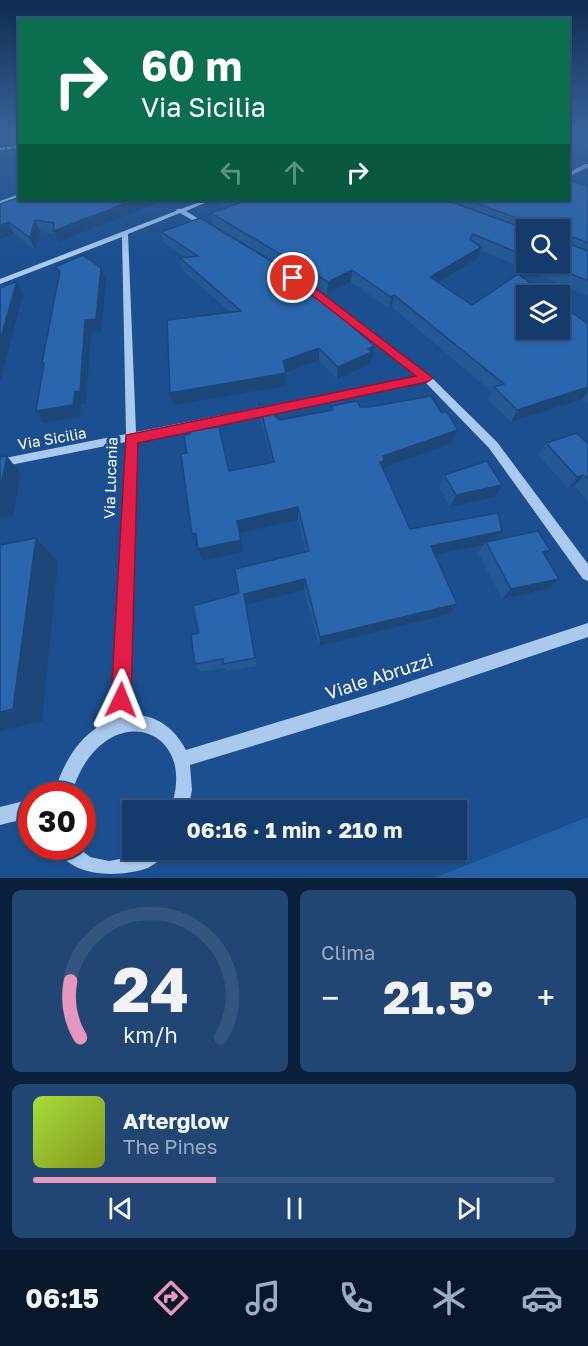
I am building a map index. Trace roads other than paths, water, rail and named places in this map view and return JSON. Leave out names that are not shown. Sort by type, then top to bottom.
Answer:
[{"type":"street","points":[[0,203],[18,197]]},
{"type":"street","points":[[0,282],[180,210],[196,201]]},
{"type":"street","points":[[180,210],[217,232]]},
{"type":"street","name":"Via Lucania","points":[[120,724],[131,439],[125,232]]},
{"type":"street","points":[[293,278],[427,378],[493,445],[588,575]]},
{"type":"street","name":"Via Sicilia","points":[[0,463],[131,439],[427,378]]},
{"type":"street","name":"Viale Abruzzi","points":[[182,759],[387,697],[588,630]]},
{"type":"street","points":[[67,782],[76,760],[104,731],[120,724],[140,721],[158,727],[172,740],[182,759],[184,780],[181,800]]},
{"type":"street","points":[[0,816],[18,812]]},
{"type":"street","points":[[74,860],[77,865],[96,874],[116,876],[144,860]]}]
